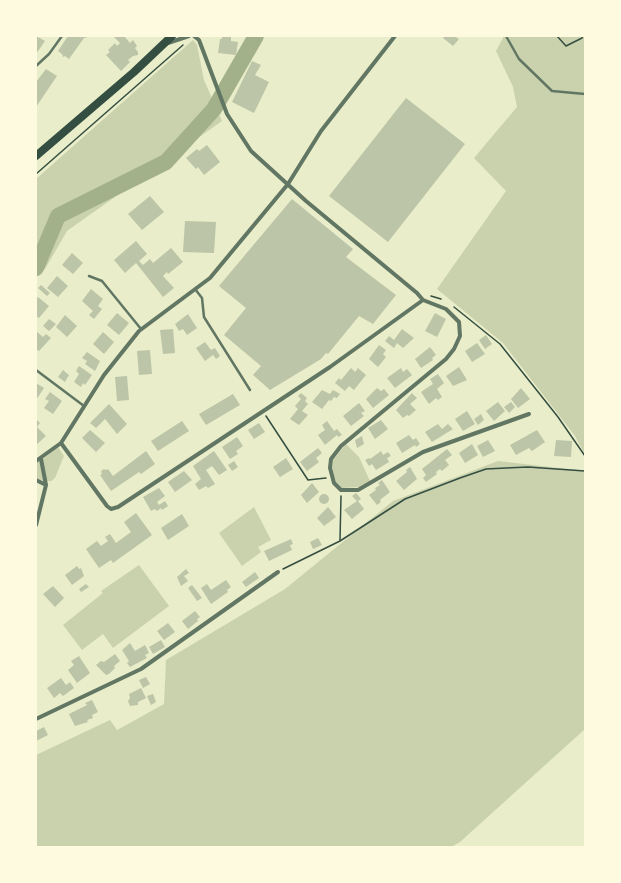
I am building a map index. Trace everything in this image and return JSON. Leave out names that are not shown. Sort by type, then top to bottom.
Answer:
[{"type":"main road","points":[[36,156],[172,36]]},
{"type":"street","points":[[164,44],[189,36]]},
{"type":"street","points":[[194,36],[199,40],[212,78],[227,114],[252,151],[306,201],[417,293],[423,300],[446,309],[459,322],[460,336],[454,349],[446,359],[341,446],[331,459],[331,477],[334,484],[341,490],[358,490],[422,452],[530,414]]},
{"type":"street","points":[[36,525],[46,485],[38,460],[61,443],[104,375],[142,329],[210,278],[288,184],[321,131],[394,36]]},
{"type":"street","points":[[61,443],[107,506],[111,509],[118,508],[263,410],[330,367],[423,300]]},
{"type":"street","points":[[36,480],[46,485]]},
{"type":"street","points":[[36,719],[141,669],[278,572]]},
{"type":"lane","points":[[36,66],[49,54],[62,36]]},
{"type":"lane","points":[[506,36],[519,59],[552,91],[585,94]]},
{"type":"lane","points":[[89,276],[102,281],[142,329]]},
{"type":"lane","points":[[195,289],[202,298],[204,317],[250,390]]},
{"type":"lane","points":[[36,370],[84,406]]},
{"type":"path","points":[[556,36],[566,46],[582,38],[583,36]]},
{"type":"path","points":[[36,174],[187,41]]},
{"type":"path","points":[[417,293],[436,296],[442,300]]},
{"type":"path","points":[[453,306],[500,344],[558,418],[585,456]]},
{"type":"path","points":[[263,410],[308,480],[331,477]]},
{"type":"path","points":[[278,572],[340,541],[405,499],[486,469],[528,467],[585,471]]},
{"type":"path","points":[[340,541],[341,490]]},
{"type":"green space","points":[[504,36],[585,36],[585,455],[575,436],[503,343],[437,289],[506,191],[474,158],[517,107],[513,87],[496,51]]},
{"type":"green space","points":[[193,40],[197,45],[204,80],[222,121],[67,231],[45,269],[36,274],[36,179]]},
{"type":"green space","points":[[346,444],[359,457],[370,481],[359,487],[342,488],[336,482],[332,471],[333,460]]},
{"type":"green space","points":[[58,447],[64,456],[55,478],[51,481],[44,481],[36,478],[36,463]]},
{"type":"green space","points":[[498,461],[585,471],[585,729],[460,842],[451,847],[36,847],[36,755],[110,720],[117,730],[164,704],[166,660],[285,589],[393,501]]},
{"type":"green space","points":[[254,507],[271,540],[258,547],[261,552],[242,566],[219,533]]},
{"type":"green space","points":[[139,565],[169,606],[113,648],[103,634],[82,650],[63,625],[103,593],[101,591]]},
{"type":"building","points":[[36,36],[45,41],[36,54]]},
{"type":"building","points":[[68,36],[88,37],[84,38],[69,59],[65,56],[63,57],[58,51]]},
{"type":"building","points":[[113,36],[124,36],[130,43],[133,40],[137,46],[135,48],[138,55],[133,56],[128,60],[130,62],[121,71],[106,55],[110,52],[108,50],[115,43],[117,46],[120,43]]},
{"type":"building","points":[[222,36],[231,36],[231,41],[238,42],[236,55],[218,53],[220,39],[222,39]]},
{"type":"building","points":[[445,36],[454,36],[459,39],[453,46],[443,38]]},
{"type":"building","points":[[252,61],[261,65],[255,75],[269,82],[254,113],[232,102]]},
{"type":"building","points":[[46,69],[57,76],[36,107],[36,82]]},
{"type":"building","points":[[406,98],[465,144],[388,242],[329,196]]},
{"type":"building","points":[[207,145],[220,162],[204,175],[198,167],[196,169],[186,158],[197,149],[199,151]]},
{"type":"building","points":[[150,196],[164,212],[142,230],[128,214]]},
{"type":"building","points":[[292,199],[353,249],[346,257],[396,295],[373,324],[359,316],[328,354],[326,353],[321,359],[270,390],[253,375],[261,366],[224,335],[246,308],[219,286]]},
{"type":"building","points":[[185,221],[216,222],[214,253],[183,252]]},
{"type":"building","points":[[136,241],[147,254],[139,261],[143,265],[150,259],[153,263],[171,248],[183,262],[168,274],[167,272],[163,276],[174,288],[163,297],[136,263],[125,273],[114,260]]},
{"type":"building","points":[[72,253],[83,263],[73,274],[62,265]]},
{"type":"building","points":[[57,276],[68,286],[58,297],[47,288]]},
{"type":"building","points":[[41,285],[50,293],[47,296],[38,288]]},
{"type":"building","points":[[91,289],[103,299],[98,306],[102,309],[94,319],[89,315],[93,311],[82,301]]},
{"type":"building","points":[[38,297],[49,306],[39,318],[36,316],[36,299]]},
{"type":"building","points":[[117,313],[129,323],[119,335],[107,325]]},
{"type":"building","points":[[435,313],[446,319],[437,337],[425,331]]},
{"type":"building","points":[[188,314],[197,328],[187,335],[183,329],[179,331],[175,324]]},
{"type":"building","points":[[65,315],[77,326],[67,337],[56,327]]},
{"type":"building","points":[[49,319],[56,324],[49,331],[43,326]]},
{"type":"building","points":[[173,329],[175,353],[163,354],[160,330]]},
{"type":"building","points":[[402,329],[414,338],[403,348],[397,343],[394,348],[385,341],[389,336],[394,340]]},
{"type":"building","points":[[36,331],[43,337],[46,334],[51,338],[39,351],[36,349]]},
{"type":"building","points":[[103,332],[114,342],[104,354],[93,344]]},
{"type":"building","points":[[486,335],[492,344],[485,349],[479,340]]},
{"type":"building","points":[[205,342],[211,350],[215,348],[220,356],[216,359],[213,355],[205,361],[196,348]]},
{"type":"building","points":[[477,343],[485,354],[472,362],[465,351]]},
{"type":"building","points":[[379,345],[386,350],[383,354],[386,357],[378,367],[369,359]]},
{"type":"building","points":[[430,347],[436,355],[432,358],[433,360],[421,368],[415,359]]},
{"type":"building","points":[[150,350],[152,374],[139,375],[137,351]]},
{"type":"building","points":[[87,352],[100,361],[95,371],[85,364],[87,361],[82,358]]},
{"type":"building","points":[[79,366],[92,375],[85,385],[83,383],[81,387],[74,382],[79,374],[76,371]]},
{"type":"building","points":[[459,367],[467,380],[453,386],[446,376]]},
{"type":"building","points":[[351,368],[355,372],[358,368],[366,375],[354,390],[349,386],[345,391],[335,383],[339,378],[341,380]]},
{"type":"building","points":[[401,368],[403,372],[407,369],[412,375],[395,388],[387,378]]},
{"type":"building","points":[[63,370],[69,375],[65,382],[58,377]]},
{"type":"building","points":[[438,374],[444,383],[437,389],[442,397],[438,400],[436,398],[429,404],[421,392],[433,384],[430,379]]},
{"type":"building","points":[[127,376],[129,400],[117,401],[115,377]]},
{"type":"building","points":[[36,383],[44,388],[36,400]]},
{"type":"building","points":[[377,388],[381,391],[384,389],[389,395],[373,408],[366,399]]},
{"type":"building","points":[[521,388],[530,399],[518,408],[511,399]]},
{"type":"building","points":[[322,390],[330,394],[333,390],[340,394],[337,398],[334,397],[331,401],[329,400],[322,409],[312,402]]},
{"type":"building","points":[[50,392],[62,401],[53,414],[44,408],[49,401],[45,399]]},
{"type":"building","points":[[301,393],[307,398],[305,401],[308,404],[302,411],[308,415],[299,425],[290,419],[298,409],[295,406],[301,399],[298,396]]},
{"type":"building","points":[[412,393],[417,398],[410,404],[416,410],[409,416],[407,415],[403,418],[396,410]]},
{"type":"building","points":[[233,394],[240,405],[206,425],[199,414]]},
{"type":"building","points":[[498,402],[505,411],[494,421],[486,411]]},
{"type":"building","points":[[511,402],[515,407],[509,413],[504,407]]},
{"type":"building","points":[[359,403],[365,411],[361,413],[364,416],[351,426],[343,416]]},
{"type":"building","points":[[109,404],[127,424],[117,434],[105,419],[96,428],[90,423]]},
{"type":"building","points":[[467,411],[475,424],[463,431],[455,419]]},
{"type":"building","points":[[481,414],[484,420],[478,425],[474,419]]},
{"type":"building","points":[[36,419],[40,423],[37,427],[46,436],[36,445]]},
{"type":"building","points":[[381,420],[388,429],[375,439],[368,428]]},
{"type":"building","points":[[182,421],[189,431],[158,451],[151,441]]},
{"type":"building","points":[[327,421],[334,431],[337,429],[342,435],[338,437],[337,435],[325,445],[318,435],[325,430],[322,425]]},
{"type":"building","points":[[259,423],[265,432],[254,439],[248,430]]},
{"type":"building","points":[[438,424],[442,429],[448,424],[453,429],[432,442],[425,432]]},
{"type":"building","points":[[90,430],[105,443],[96,452],[82,438]]},
{"type":"building","points":[[537,430],[545,442],[532,451],[529,448],[516,455],[510,445]]},
{"type":"building","points":[[409,435],[413,440],[416,438],[420,444],[416,447],[415,445],[402,453],[396,443]]},
{"type":"building","points":[[362,436],[364,444],[357,448],[355,440]]},
{"type":"building","points":[[237,437],[243,446],[236,451],[238,454],[230,459],[222,447]]},
{"type":"building","points":[[488,440],[495,451],[483,457],[477,446]]},
{"type":"building","points":[[556,440],[572,441],[571,457],[554,456]]},
{"type":"building","points":[[472,444],[478,455],[465,463],[459,453]]},
{"type":"building","points":[[318,448],[322,453],[316,458],[319,462],[307,471],[300,462]]},
{"type":"building","points":[[447,449],[452,455],[445,460],[449,465],[442,471],[440,469],[436,472],[437,474],[426,482],[423,478],[426,475],[422,469]]},
{"type":"building","points":[[146,451],[155,464],[141,474],[139,472],[111,491],[100,475],[102,474],[101,471],[108,469],[113,476]]},
{"type":"building","points":[[214,451],[227,470],[219,475],[212,466],[206,470],[215,484],[208,488],[206,486],[199,490],[195,484],[201,479],[193,466]]},
{"type":"building","points":[[381,451],[383,455],[388,452],[391,456],[387,458],[389,462],[376,470],[372,464],[369,466],[365,460],[370,459]]},
{"type":"building","points":[[286,458],[293,469],[280,477],[273,467]]},
{"type":"building","points":[[234,461],[238,467],[232,471],[228,465]]},
{"type":"building","points":[[410,467],[417,479],[404,490],[396,481],[407,472],[406,470]]},
{"type":"building","points":[[184,471],[192,480],[175,492],[168,482]]},
{"type":"building","points":[[382,480],[390,492],[380,500],[381,502],[377,505],[369,495],[376,490],[375,488],[380,485],[378,483]]},
{"type":"building","points":[[312,483],[319,492],[307,503],[301,495]]},
{"type":"building","points":[[159,488],[165,496],[157,502],[159,505],[165,501],[168,506],[162,510],[161,508],[157,511],[155,509],[151,511],[143,497]]},
{"type":"building","points":[[356,493],[361,499],[358,501],[364,509],[352,519],[344,510],[357,501],[352,496]]},
{"type":"building","points":[[322,494],[326,494],[328,495],[328,503],[322,504],[319,501],[319,497]]},
{"type":"building","points":[[328,507],[336,517],[324,526],[317,518]]},
{"type":"building","points":[[136,513],[152,535],[113,563],[111,560],[99,568],[86,549],[97,541],[101,546],[108,541],[105,537],[110,534],[116,543],[131,532],[124,522]]},
{"type":"building","points":[[182,514],[189,526],[168,540],[161,528]]},
{"type":"building","points":[[318,538],[322,545],[313,549],[310,542]]},
{"type":"building","points":[[291,539],[293,544],[290,545],[292,550],[269,561],[264,551]]},
{"type":"building","points":[[77,566],[79,569],[81,568],[84,576],[72,585],[65,575]]},
{"type":"building","points":[[186,569],[189,573],[184,576],[188,581],[181,586],[177,577]]},
{"type":"building","points":[[255,572],[259,578],[246,587],[242,582]]},
{"type":"building","points":[[226,580],[231,587],[227,590],[228,592],[211,604],[201,588],[207,584],[211,590]]},
{"type":"building","points":[[86,584],[89,587],[81,592],[79,589]]},
{"type":"building","points":[[192,585],[202,598],[197,601],[188,588]]},
{"type":"building","points":[[53,586],[64,598],[55,607],[43,594]]},
{"type":"building","points":[[195,611],[200,617],[197,619],[198,621],[188,629],[182,621]]},
{"type":"building","points":[[168,623],[175,632],[164,640],[157,631]]},
{"type":"building","points":[[161,640],[165,647],[153,654],[149,647]]},
{"type":"building","points":[[130,643],[135,651],[145,645],[149,653],[145,655],[147,658],[130,667],[127,663],[129,661],[122,650]]},
{"type":"building","points":[[115,654],[120,661],[114,666],[115,668],[109,674],[106,675],[96,665],[101,661],[104,662]]},
{"type":"building","points":[[79,656],[90,673],[77,683],[68,670],[74,665],[71,661]]},
{"type":"building","points":[[146,677],[150,684],[143,688],[139,680]]},
{"type":"building","points":[[61,678],[66,685],[70,682],[74,688],[63,696],[60,693],[54,698],[47,688]]},
{"type":"building","points":[[141,688],[146,698],[138,702],[138,705],[130,706],[128,701],[130,698],[129,694]]},
{"type":"building","points":[[153,694],[156,702],[151,705],[147,696]]},
{"type":"building","points":[[92,700],[98,712],[92,715],[93,718],[87,720],[88,722],[75,726],[69,714],[87,705],[85,703]]},
{"type":"building","points":[[44,727],[48,735],[36,741],[36,731]]},
{"type":"waterway","points":[[36,268],[58,216],[166,162],[214,109],[256,36]]}]
